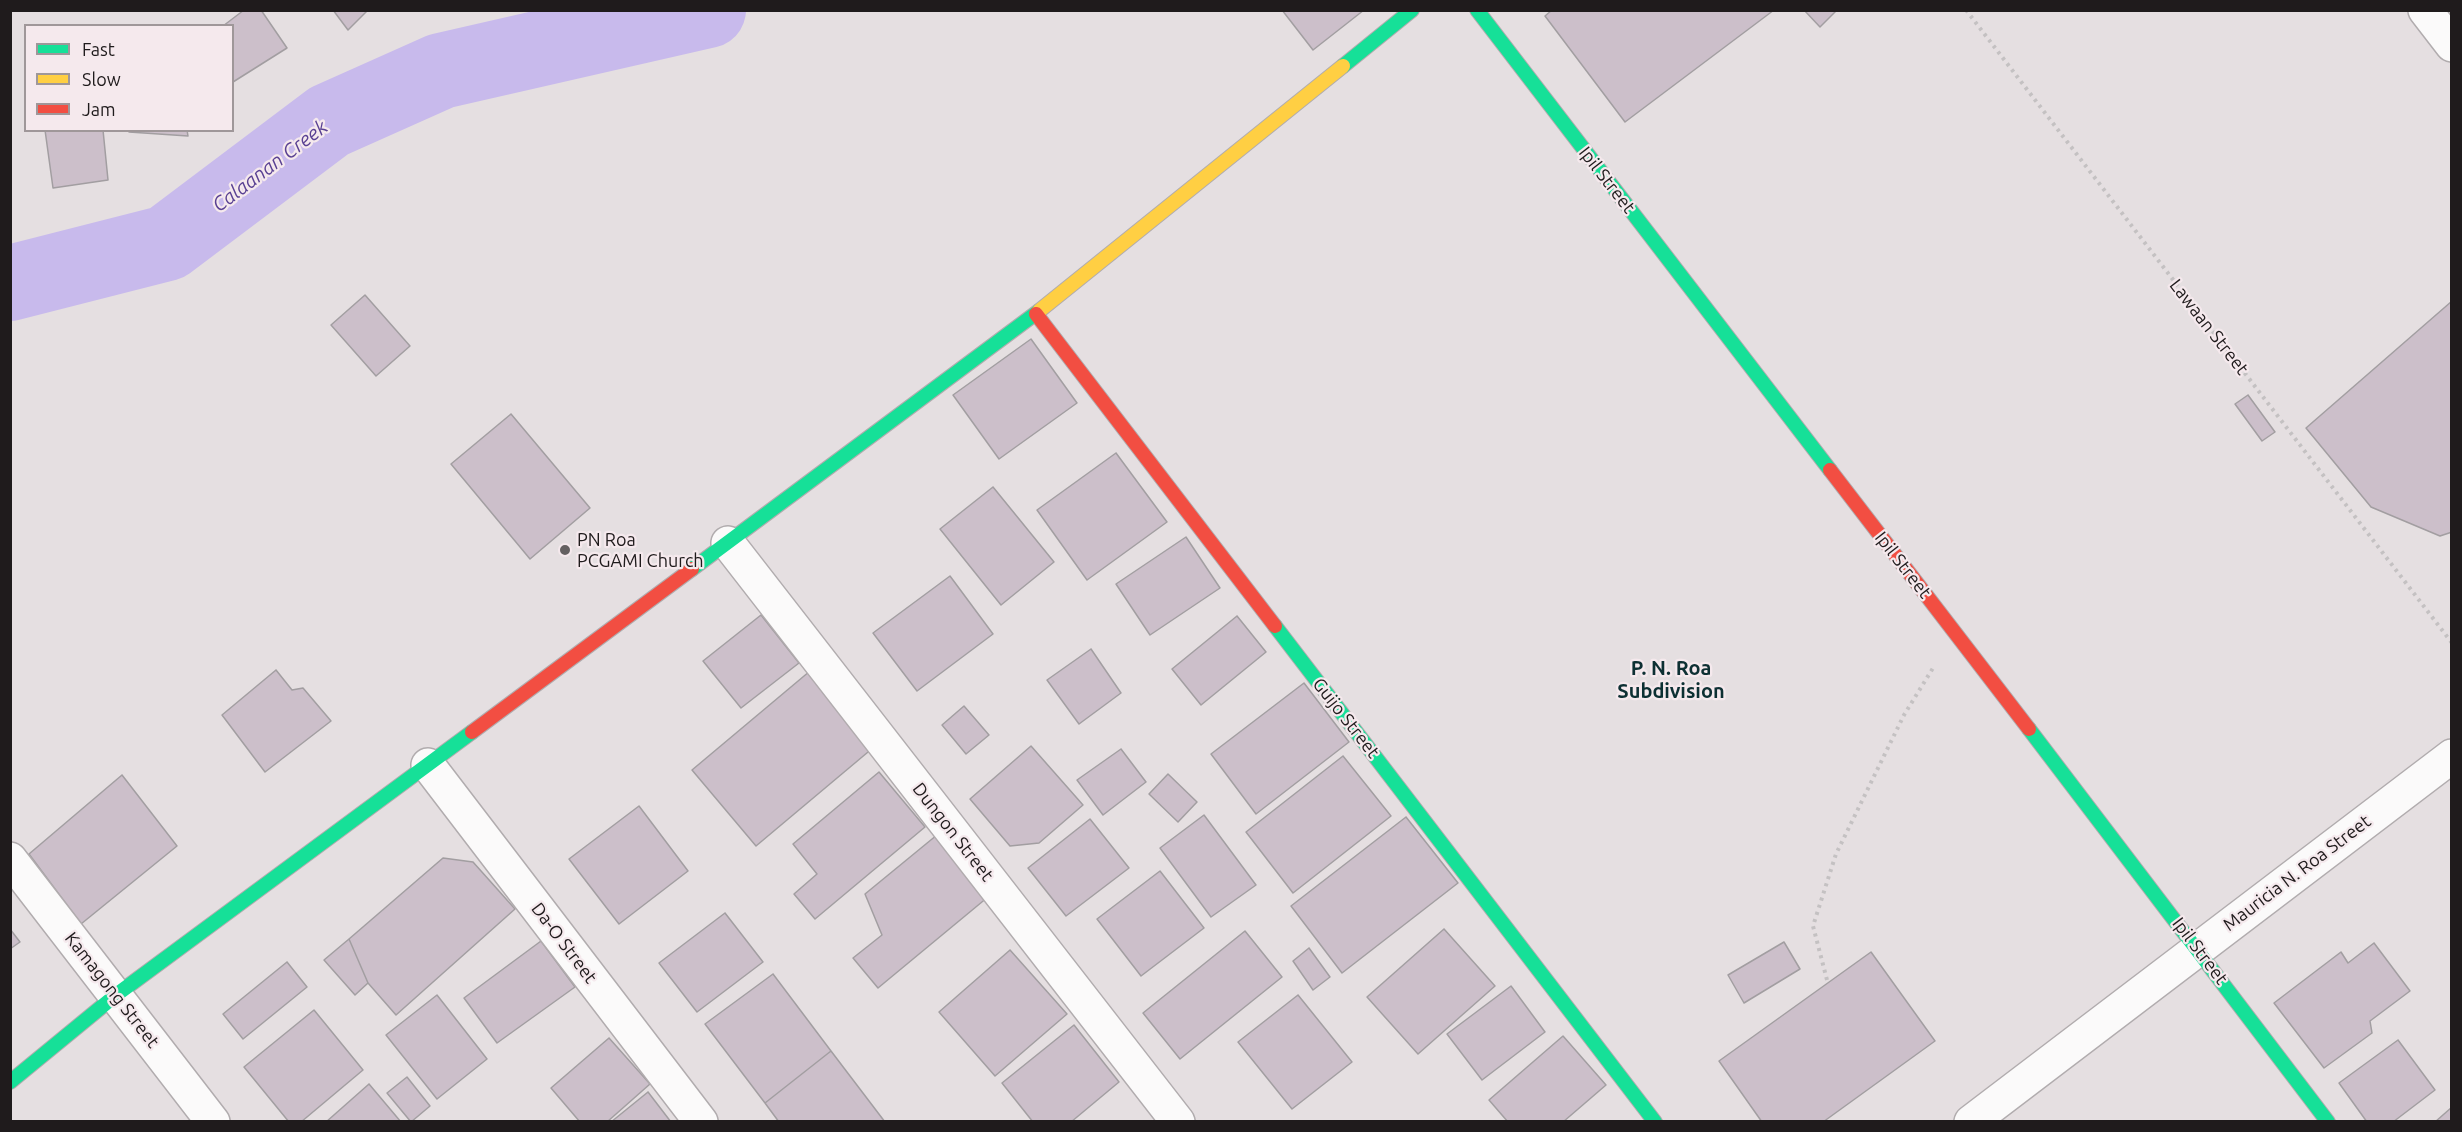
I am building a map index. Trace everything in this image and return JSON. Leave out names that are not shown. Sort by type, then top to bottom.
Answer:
[{"type":"street","points":[[10,1083],[116,995],[1036,314],[1412,10]]},
{"type":"street","name":"Ipil Street","points":[[1477,10],[2198,949],[2328,1122]]},
{"type":"street","points":[[2425,10],[2451,45]]},
{"type":"street","name":"Guijo Street","points":[[1036,314],[1656,1122]]},
{"type":"street","name":"Dungon Street","points":[[728,543],[1178,1122]]},
{"type":"street","name":"Mauricia N. Roa Street","points":[[1971,1122],[2451,756]]},
{"type":"street","name":"Da-O Street","points":[[428,765],[701,1122]]},
{"type":"street","name":"Kamagong Street","points":[[10,860],[213,1122]]},
{"type":"path","name":"Lawaan Street","points":[[1966,10],[2451,643]]},
{"type":"path","points":[[1827,980],[1813,926],[1836,854],[1904,715],[1953,630]]},
{"type":"building","points":[[244,10],[261,10],[287,48],[234,81],[234,24],[226,24]]},
{"type":"building","points":[[333,10],[368,10],[348,30]]},
{"type":"building","points":[[1282,10],[1364,10],[1313,50]]},
{"type":"building","points":[[1552,10],[1774,10],[1625,122],[1545,16]]},
{"type":"building","points":[[1804,10],[1837,10],[1820,27]]},
{"type":"building","points":[[45,132],[103,132],[108,180],[53,188]]},
{"type":"building","points":[[129,132],[187,132],[188,136]]},
{"type":"building","points":[[365,295],[410,346],[376,376],[331,325]]},
{"type":"building","points":[[2452,301],[2452,532],[2440,536],[2371,507],[2306,428]]},
{"type":"building","points":[[1031,339],[1077,403],[999,459],[953,395]]},
{"type":"building","points":[[2248,395],[2275,432],[2262,441],[2235,404]]},
{"type":"building","points":[[511,414],[590,508],[530,559],[451,464]]},
{"type":"building","points":[[1116,453],[1167,522],[1087,580],[1037,510]]},
{"type":"building","points":[[993,487],[1054,562],[1001,605],[940,529]]},
{"type":"building","points":[[1186,537],[1220,588],[1150,635],[1116,584]]},
{"type":"building","points":[[950,576],[993,634],[917,691],[873,633]]},
{"type":"building","points":[[761,615],[799,663],[741,708],[703,661]]},
{"type":"building","points":[[1237,616],[1266,652],[1201,705],[1172,669]]},
{"type":"building","points":[[1091,649],[1121,693],[1079,724],[1047,680]]},
{"type":"building","points":[[276,670],[292,690],[303,688],[331,721],[265,772],[222,715]]},
{"type":"building","points":[[810,671],[874,747],[756,846],[692,770]]},
{"type":"building","points":[[1304,683],[1349,742],[1256,814],[1211,754]]},
{"type":"building","points":[[964,706],[989,735],[966,754],[942,725]]},
{"type":"building","points":[[1031,746],[1083,805],[1039,843],[1010,846],[970,799]]},
{"type":"building","points":[[1121,749],[1146,782],[1103,815],[1077,780]]},
{"type":"building","points":[[1343,756],[1391,816],[1293,893],[1246,832]]},
{"type":"building","points":[[879,772],[925,827],[815,919],[794,894],[817,874],[793,844]]},
{"type":"building","points":[[1168,774],[1197,802],[1178,822],[1149,794]]},
{"type":"building","points":[[122,775],[177,846],[81,924],[29,854]]},
{"type":"building","points":[[639,806],[688,871],[619,924],[569,859]]},
{"type":"building","points":[[1204,815],[1256,885],[1211,917],[1160,848]]},
{"type":"building","points":[[1406,817],[1458,883],[1342,973],[1291,906]]},
{"type":"building","points":[[1090,819],[1129,868],[1066,916],[1028,868]]},
{"type":"building","points":[[943,830],[994,892],[878,988],[853,958],[882,935],[865,894]]},
{"type":"building","points":[[443,858],[473,862],[515,909],[396,1015],[368,983],[349,939]]},
{"type":"building","points":[[1160,871],[1204,928],[1141,976],[1097,919]]},
{"type":"building","points":[[725,913],[763,962],[697,1012],[659,963]]},
{"type":"building","points":[[10,929],[20,942],[10,949]]},
{"type":"building","points":[[1444,929],[1495,986],[1418,1054],[1367,997]]},
{"type":"building","points":[[1245,931],[1282,977],[1180,1059],[1143,1013]]},
{"type":"building","points":[[349,939],[368,983],[355,995],[324,960]]},
{"type":"building","points":[[541,941],[575,987],[497,1043],[464,998]]},
{"type":"building","points":[[1784,942],[1800,969],[1744,1003],[1728,975]]},
{"type":"building","points":[[2374,943],[2410,991],[2370,1021],[2372,1033],[2324,1068],[2274,1003],[2341,952],[2348,963]]},
{"type":"building","points":[[1309,948],[1330,977],[1313,990],[1293,961]]},
{"type":"building","points":[[1010,950],[1067,1014],[995,1076],[939,1012]]},
{"type":"building","points":[[1871,952],[1935,1041],[1823,1122],[1762,1122],[1719,1061]]},
{"type":"building","points":[[287,962],[307,987],[243,1039],[223,1014]]},
{"type":"building","points":[[773,974],[831,1051],[765,1103],[705,1024]]},
{"type":"building","points":[[1511,986],[1545,1032],[1482,1080],[1447,1034]]},
{"type":"building","points":[[437,995],[487,1059],[437,1099],[386,1035]]},
{"type":"building","points":[[1298,995],[1352,1062],[1292,1109],[1238,1042]]},
{"type":"building","points":[[314,1010],[363,1070],[301,1122],[289,1122],[244,1067]]},
{"type":"building","points":[[1074,1025],[1119,1082],[1071,1122],[1033,1122],[1002,1083]]},
{"type":"building","points":[[1563,1036],[1606,1085],[1563,1122],[1508,1122],[1489,1100]]},
{"type":"building","points":[[609,1038],[650,1084],[607,1122],[580,1122],[551,1088]]},
{"type":"building","points":[[2398,1040],[2435,1090],[2393,1122],[2367,1122],[2339,1083]]},
{"type":"building","points":[[831,1051],[885,1122],[779,1122],[765,1103]]},
{"type":"building","points":[[407,1077],[430,1106],[411,1122],[387,1093]]},
{"type":"building","points":[[369,1084],[401,1122],[326,1122]]},
{"type":"building","points":[[648,1092],[671,1122],[611,1122]]},
{"type":"building","points":[[2452,1107],[2452,1122],[2435,1122]]},
{"type":"waterway","name":"Calaanan Creek","points":[[10,283],[167,243],[329,121],[441,71],[708,10]]},
{"type":"traffic: fast","points":[[1343,66],[1412,10]]},
{"type":"traffic: fast","points":[[1477,10],[1830,470]]},
{"type":"traffic: fast","points":[[692,569],[1039,311]]},
{"type":"traffic: fast","points":[[1275,626],[1655,1122]]},
{"type":"traffic: fast","points":[[2029,729],[2328,1122]]},
{"type":"traffic: fast","points":[[10,1082],[116,995],[472,732]]},
{"type":"traffic: slow","points":[[1039,311],[1343,66]]},
{"type":"traffic: jam","points":[[1036,314],[1275,626]]},
{"type":"traffic: jam","points":[[1830,470],[2029,729]]},
{"type":"traffic: jam","points":[[472,732],[692,569]]},
{"type":"place","name":"PN Roa PCGAMI Church","points":[[565,550]]},
{"type":"district","name":"P. N. Roa Subdivision","points":[[1671,680]]}]
